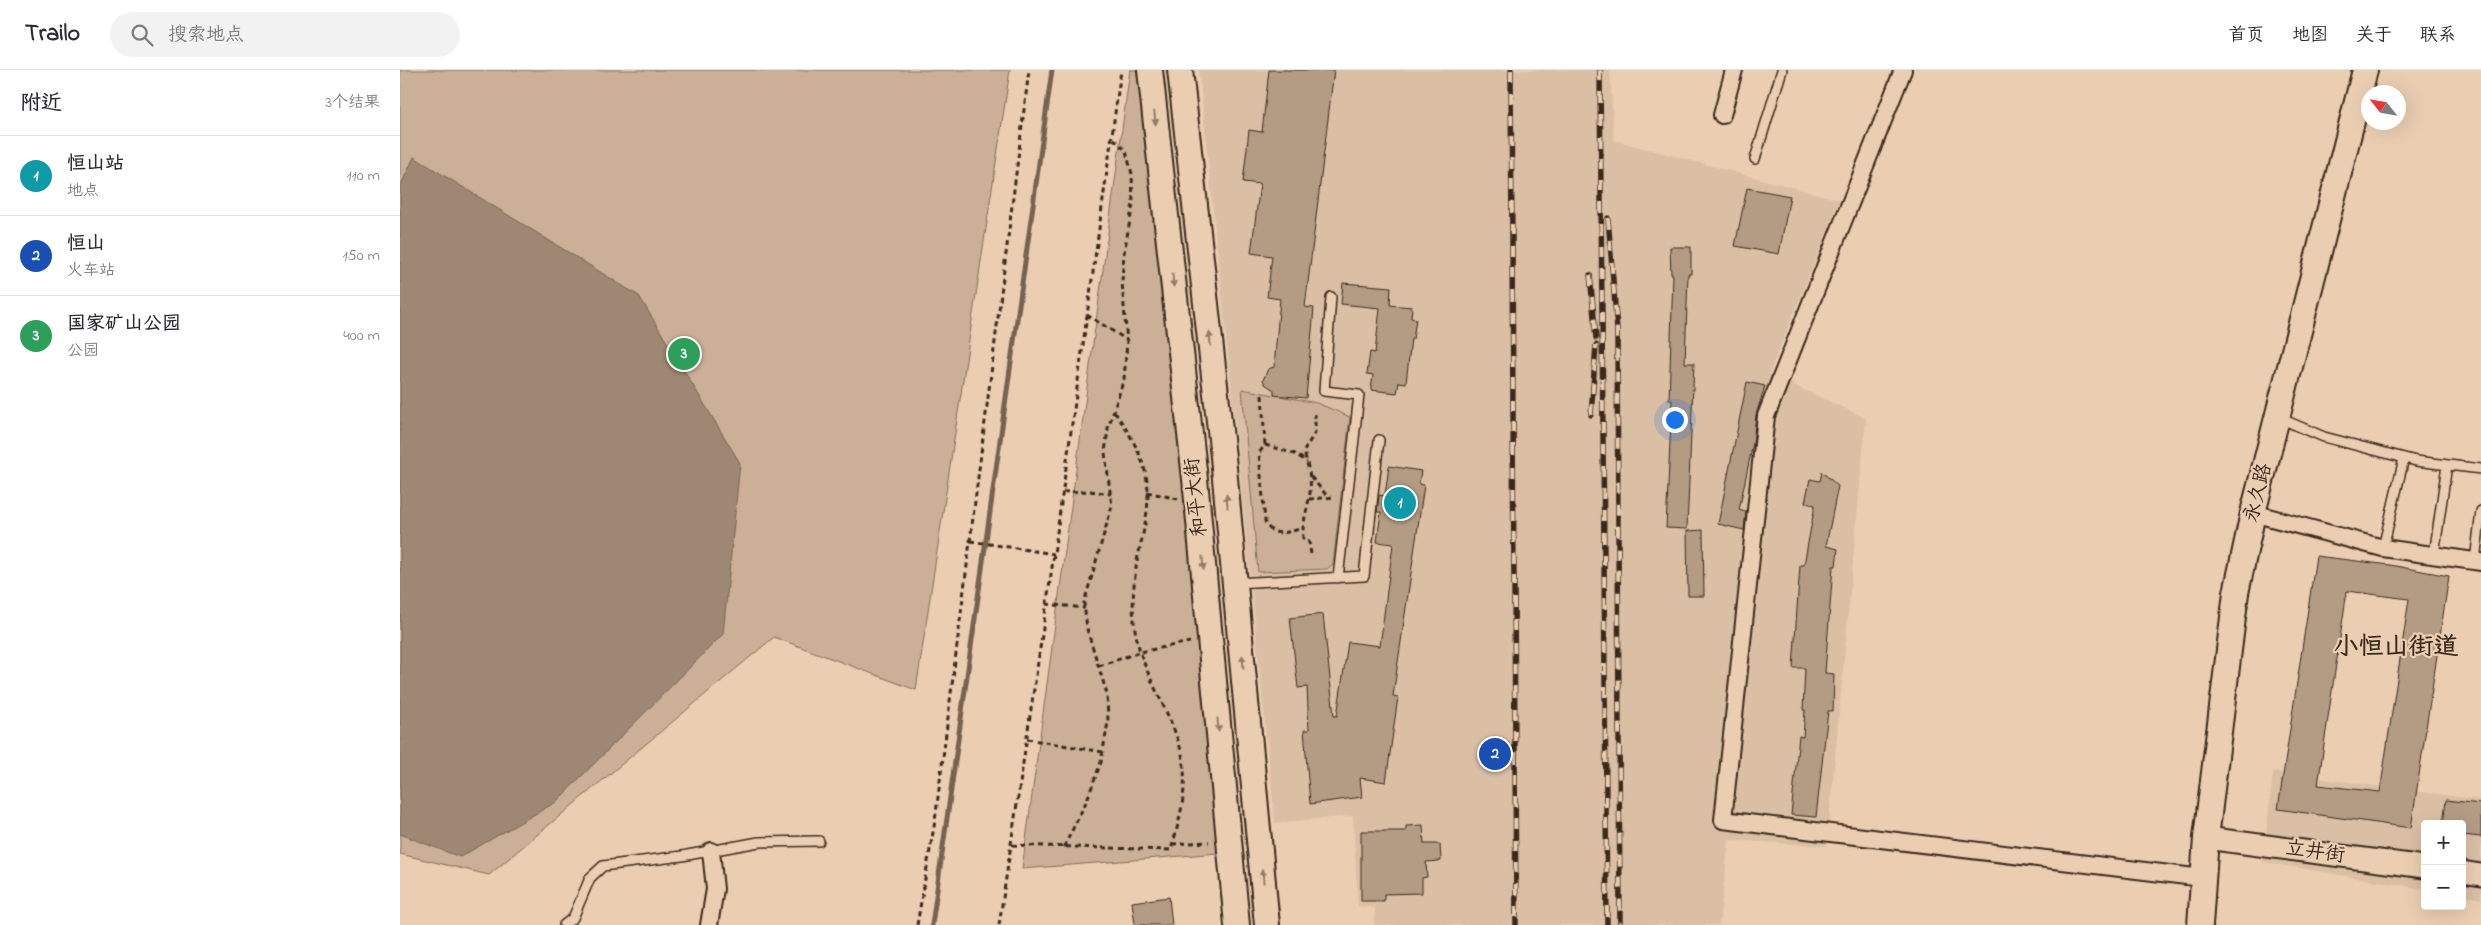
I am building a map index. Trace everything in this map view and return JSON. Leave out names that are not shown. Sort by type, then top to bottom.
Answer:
[{"type":"main road","name":"和平大街","points":[[1150,70],[1198,504],[1237,925]]},
{"type":"main road","name":"和平大街","points":[[1180,70],[1235,583],[1267,925]]},
{"type":"main road","name":"永久路","points":[[2200,925],[2206,838],[2236,593],[2253,513],[2365,70]]},
{"type":"street","points":[[1722,115],[1734,70]]},
{"type":"street","points":[[1903,70],[1766,416],[1723,820],[2203,878]]},
{"type":"street","points":[[2253,513],[2383,548],[2478,562]]},
{"type":"street","name":"立井街","points":[[2206,838],[2421,866]]},
{"type":"street","points":[[709,925],[715,889],[711,852]]},
{"type":"street","points":[[2466,873],[2481,875]]},
{"type":"lane","points":[[1755,160],[1782,70]]},
{"type":"lane","points":[[1331,297],[1324,391],[1359,395],[1338,578]]},
{"type":"lane","points":[[2277,418],[2324,437],[2404,458],[2481,469]]},
{"type":"lane","points":[[1235,583],[1364,576],[1379,440]]},
{"type":"lane","points":[[2383,548],[2404,458]]},
{"type":"lane","points":[[2434,555],[2446,465]]},
{"type":"lane","points":[[2478,562],[2481,511]]},
{"type":"lane","points":[[564,925],[573,918],[590,878],[603,866],[711,852],[759,842],[819,842]]},
{"type":"path","points":[[917,925],[935,821],[1029,70]]},
{"type":"path","points":[[999,925],[1063,492],[1121,70]]},
{"type":"path","points":[[1064,847],[1087,800],[1103,752],[1108,722],[1107,694],[1087,629],[1084,603],[1112,506],[1105,453],[1108,428],[1124,379],[1127,341],[1122,282],[1124,253],[1133,204],[1132,174],[1126,151],[1112,137]]},
{"type":"path","points":[[1087,315],[1127,341]]},
{"type":"path","points":[[1262,395],[1264,444],[1259,453],[1267,528],[1274,533],[1289,532],[1303,528]]},
{"type":"path","points":[[1012,845],[1171,850],[1184,804],[1184,766],[1174,734],[1150,681],[1137,640],[1133,602],[1137,561],[1145,529],[1146,472],[1134,439],[1114,411]]},
{"type":"path","points":[[1311,554],[1309,542],[1303,538],[1311,476],[1304,451],[1315,432],[1315,414]]},
{"type":"path","points":[[1264,444],[1295,454],[1307,462]]},
{"type":"path","points":[[1311,476],[1328,497]]},
{"type":"path","points":[[1063,492],[1090,491],[1111,494]]},
{"type":"path","points":[[1147,492],[1198,504]]},
{"type":"path","points":[[1309,499],[1347,496]]},
{"type":"path","points":[[970,541],[1054,554]]},
{"type":"path","points":[[1046,604],[1085,608]]},
{"type":"path","points":[[1099,666],[1140,652],[1210,639]]},
{"type":"path","points":[[1027,739],[1103,752]]},
{"type":"path","points":[[1172,844],[1229,840]]},
{"type":"shaded area","points":[[400,70],[1010,70],[916,690],[774,637],[489,875],[400,854]]},
{"type":"shaded area","points":[[1130,70],[1143,70],[1219,853],[1022,869]]},
{"type":"shaded area","points":[[1199,70],[1610,70],[1614,140],[1840,200],[1769,374],[1866,418],[1827,846],[1729,840],[1719,925],[1374,925],[1375,908],[1358,906],[1353,816],[1275,823]]},
{"type":"shaded area","points":[[414,157],[639,296],[740,463],[723,634],[556,802],[460,857],[400,834],[400,187]]},
{"type":"shaded area","points":[[1242,389],[1317,403],[1350,417],[1333,564],[1327,569],[1258,572]]},
{"type":"shaded area","points":[[2273,772],[2481,800],[2481,899],[2466,896],[2466,820],[2421,820],[2421,888],[2263,862]]},
{"type":"building","points":[[1269,70],[1334,70],[1305,307],[1314,308],[1306,398],[1274,395],[1274,390],[1265,384],[1263,380],[1268,369],[1274,367],[1280,299],[1267,297],[1272,256],[1251,253],[1260,184],[1243,182],[1249,130],[1262,132]]},
{"type":"building","points":[[1747,188],[1790,196],[1779,254],[1735,246]]},
{"type":"building","points":[[1670,247],[1691,247],[1691,274],[1688,274],[1685,363],[1694,363],[1687,529],[1666,528],[1672,400],[1669,400],[1673,274],[1671,274]]},
{"type":"building","points":[[1343,283],[1391,287],[1390,305],[1412,307],[1411,318],[1416,319],[1413,339],[1411,339],[1406,383],[1399,382],[1397,393],[1371,390],[1373,375],[1367,374],[1370,352],[1375,353],[1380,308],[1341,304]]},
{"type":"building","points":[[1747,382],[1765,386],[1756,415],[1753,443],[1739,510],[1746,512],[1744,530],[1718,524]]},
{"type":"building","points":[[1389,466],[1421,471],[1419,484],[1424,485],[1393,696],[1398,697],[1386,782],[1360,778],[1362,797],[1310,804],[1304,730],[1309,730],[1307,687],[1298,688],[1290,618],[1323,614],[1334,716],[1337,716],[1348,642],[1380,646],[1393,544],[1377,542],[1381,512],[1377,512],[1379,495],[1385,496]]},
{"type":"building","points":[[1822,472],[1838,486],[1826,546],[1838,549],[1836,566],[1833,566],[1825,673],[1834,674],[1833,711],[1828,711],[1816,817],[1791,815],[1799,736],[1803,737],[1805,710],[1803,710],[1805,668],[1793,668],[1800,565],[1804,565],[1815,505],[1805,503],[1810,479],[1820,481]]},
{"type":"building","points":[[1703,530],[1704,596],[1688,596],[1687,531]]},
{"type":"building","points":[[2316,556],[2390,565],[2449,576],[2411,828],[2278,809]],"holes":[[[2347,591],[2409,599],[2380,792],[2318,785]]]},
{"type":"building","points":[[2446,800],[2481,804],[2481,837],[2466,835],[2466,820],[2444,820]]},
{"type":"building","points":[[1423,825],[1424,844],[1440,844],[1441,861],[1426,862],[1427,877],[1422,878],[1422,893],[1384,894],[1384,901],[1361,901],[1361,831],[1406,831],[1406,826]]},
{"type":"building","points":[[1169,897],[1172,925],[1135,925],[1132,902]]},
{"type":"waterway","points":[[932,925],[1052,70]]},
{"type":"railway","points":[[1511,70],[1516,925]]},
{"type":"railway","points":[[1600,70],[1607,925]]},
{"type":"railway","points":[[1608,218],[1617,330],[1620,925]]},
{"type":"railway","points":[[1590,275],[1596,338]]},
{"type":"railway","points":[[1591,415],[1596,345]]},
{"type":"place","name":"国家矿山公园","points":[[684,354]]},
{"type":"place","name":"恒山站","points":[[1400,503]]},
{"type":"place","name":"恒山","points":[[1495,754]]},
{"type":"district","name":"小恒山街道","points":[[2396,648]]}]
